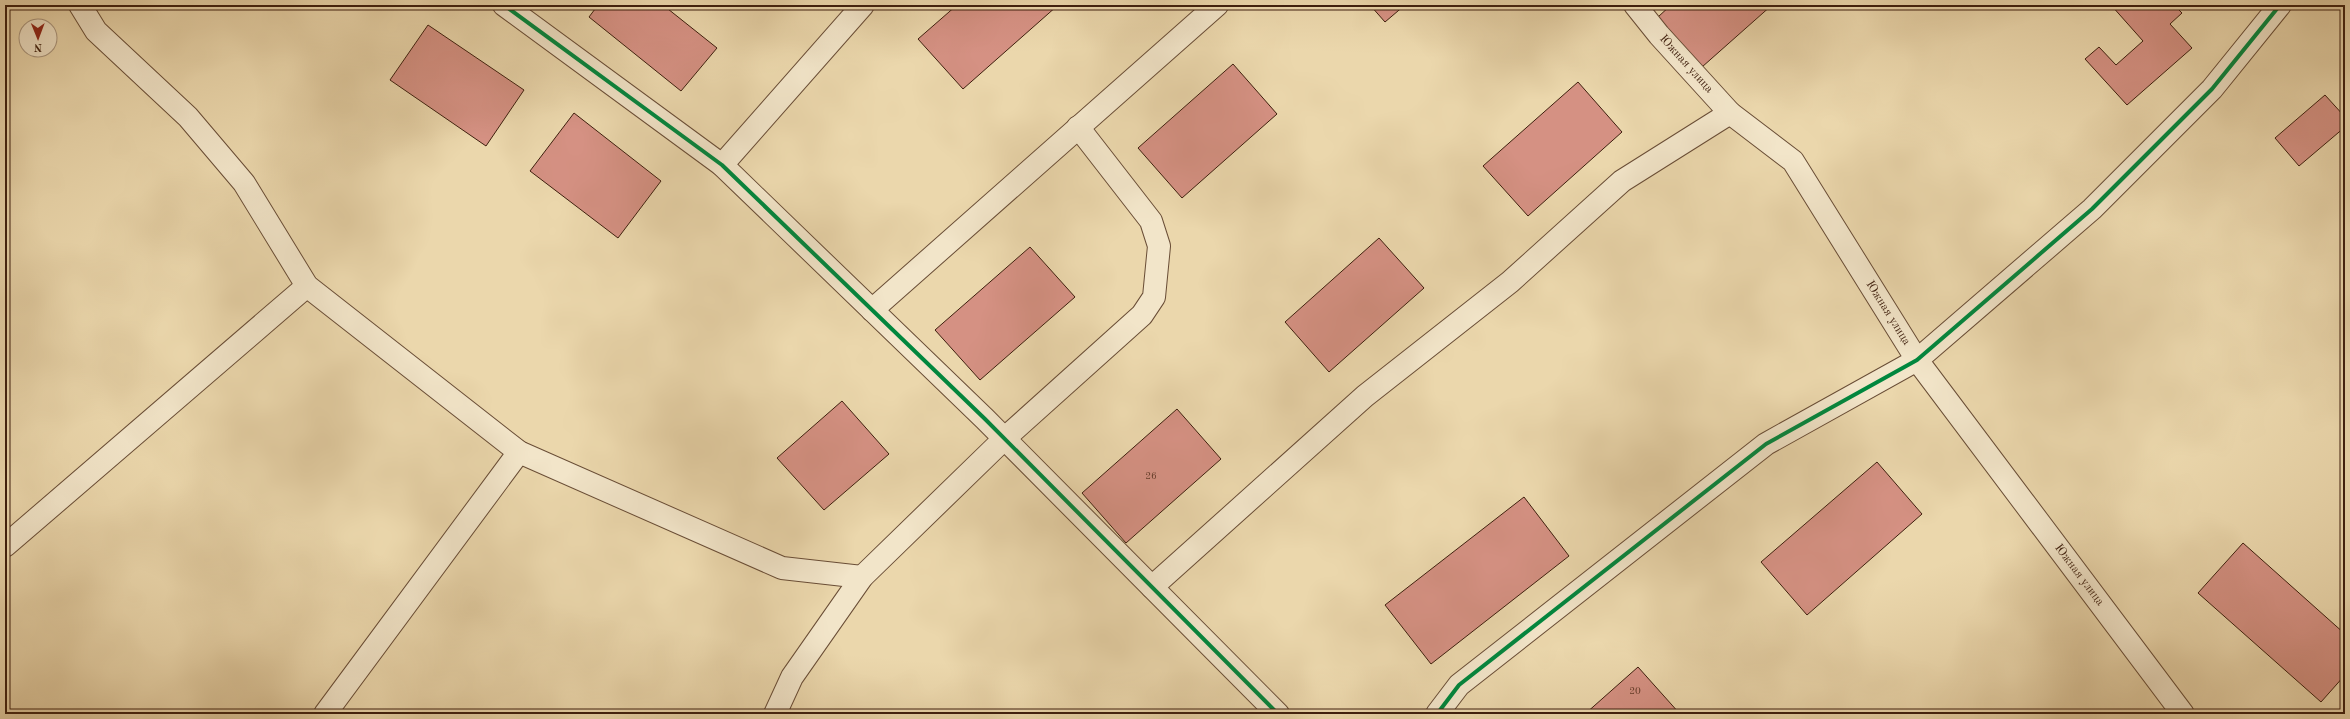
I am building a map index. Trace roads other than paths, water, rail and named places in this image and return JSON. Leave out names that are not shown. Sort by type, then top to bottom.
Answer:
[{"type":"street","points":[[80,5],[96,31],[188,117],[244,183],[307,286],[519,452],[782,568],[862,577]]},
{"type":"street","points":[[504,5],[722,165],[1004,439],[1278,714]]},
{"type":"street","points":[[722,165],[863,5]]},
{"type":"street","points":[[872,310],[1217,5]]},
{"type":"street","name":"Южная улица","points":[[1635,5],[1659,35],[1730,113],[1793,161],[1917,360],[2184,714]]},
{"type":"street","points":[[1437,714],[1459,685],[1766,444],[1917,360],[2092,209],[2212,89],[2280,5]]},
{"type":"street","points":[[1152,587],[1364,396],[1510,282],[1622,180],[1730,113]]},
{"type":"street","points":[[775,714],[792,677],[862,577],[1004,439],[1142,315],[1154,297],[1159,246],[1150,221],[1078,128]]},
{"type":"street","points":[[5,546],[307,286]]},
{"type":"street","points":[[325,714],[519,452]]}]
